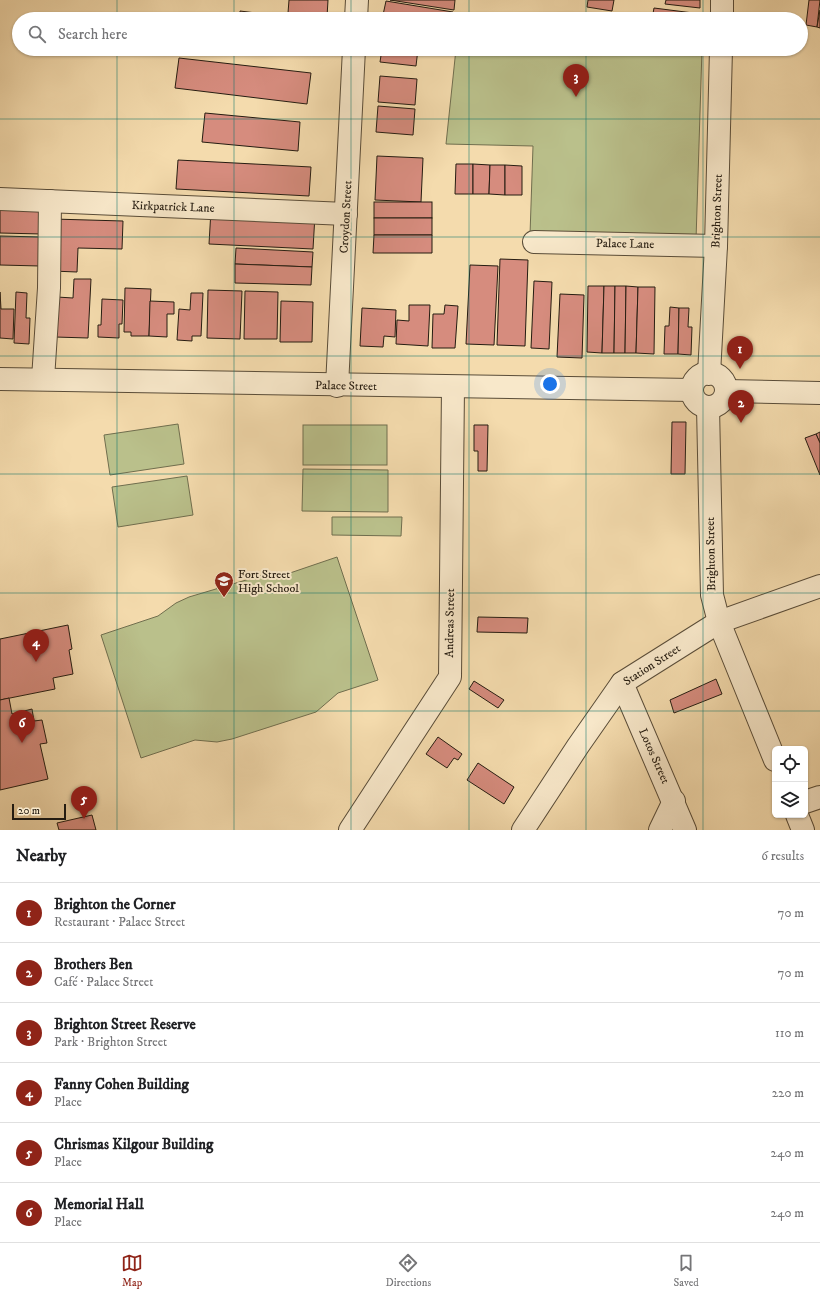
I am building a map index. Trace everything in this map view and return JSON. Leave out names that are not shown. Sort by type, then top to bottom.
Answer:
[{"type":"street","points":[[356,12],[357,0]]},
{"type":"street","points":[[722,0],[722,12]]},
{"type":"street","name":"Croydon Street","points":[[337,386],[354,56]]},
{"type":"street","name":"Brighton Street","points":[[709,374],[716,246],[721,56]]},
{"type":"street","name":"Kirkpatrick Lane","points":[[0,199],[346,214]]},
{"type":"street","points":[[43,379],[49,288],[50,201]]},
{"type":"street","name":"Palace Lane","points":[[534,242],[716,246]]},
{"type":"street","points":[[714,374],[722,381],[726,391],[722,401],[718,405],[708,407],[703,406],[695,400],[692,390],[695,380],[699,377],[714,374]]},
{"type":"street","name":"Palace Street","points":[[0,379],[337,386],[692,390]]},
{"type":"street","name":"Andreas Street","points":[[350,830],[450,677],[453,387]]},
{"type":"street","points":[[726,391],[820,393]]},
{"type":"street","name":"Brighton Street","points":[[708,407],[712,595],[719,622],[772,753]]},
{"type":"street","name":"Station Street","points":[[523,830],[578,746],[622,683],[719,622],[820,586]]},
{"type":"street","name":"Lotos Street","points":[[622,683],[685,830]]},
{"type":"street","points":[[808,801],[820,796]]},
{"type":"street","points":[[660,830],[674,802]]},
{"type":"street","points":[[798,818],[803,830]]},
{"type":"green space","points":[[455,56],[702,56],[696,240],[530,235],[533,146],[446,144]]},
{"type":"green space","points":[[178,424],[184,464],[110,475],[104,435]]},
{"type":"green space","points":[[303,425],[387,425],[387,465],[303,465]]},
{"type":"green space","points":[[303,469],[388,470],[388,512],[302,511]]},
{"type":"green space","points":[[187,476],[193,515],[118,527],[112,487]]},
{"type":"green space","points":[[332,517],[402,517],[401,536],[332,535]]},
{"type":"green space","points":[[337,557],[378,680],[338,693],[316,712],[232,739],[217,742],[195,740],[141,758],[101,635],[158,616],[176,603],[189,597],[273,572],[290,573]]},
{"type":"building","points":[[289,0],[328,0],[327,12],[288,12]]},
{"type":"building","points":[[390,0],[455,0],[454,10]]},
{"type":"building","points":[[588,0],[614,0],[612,11],[587,7]]},
{"type":"building","points":[[666,0],[700,0],[700,8],[665,4]]},
{"type":"building","points":[[809,0],[820,0],[817,27],[808,25]]},
{"type":"building","points":[[386,1],[453,12],[384,12]]},
{"type":"building","points":[[654,8],[685,12],[653,12]]},
{"type":"building","points":[[820,10],[820,28],[817,27]]},
{"type":"building","points":[[381,56],[417,56],[416,66],[380,62]]},
{"type":"building","points":[[179,58],[311,73],[307,104],[175,88]]},
{"type":"building","points":[[380,76],[417,79],[415,105],[378,102]]},
{"type":"building","points":[[378,106],[415,109],[413,135],[376,132]]},
{"type":"building","points":[[205,113],[300,122],[298,151],[202,142]]},
{"type":"building","points":[[377,156],[423,158],[421,202],[375,200]]},
{"type":"building","points":[[178,160],[311,167],[309,196],[176,189]]},
{"type":"building","points":[[456,164],[473,164],[473,194],[455,194]]},
{"type":"building","points":[[473,164],[490,165],[489,194],[473,194]]},
{"type":"building","points":[[490,165],[505,165],[505,195],[489,194]]},
{"type":"building","points":[[505,165],[522,166],[522,195],[505,195]]},
{"type":"building","points":[[374,202],[432,202],[432,218],[374,218]]},
{"type":"building","points":[[0,204],[42,205],[42,234],[0,233]]},
{"type":"building","points":[[211,210],[315,215],[313,249],[209,244]]},
{"type":"building","points":[[374,218],[432,218],[432,235],[374,235]]},
{"type":"building","points":[[53,219],[123,221],[122,249],[78,248],[77,272],[52,271]]},
{"type":"building","points":[[374,235],[432,235],[432,253],[373,253]]},
{"type":"building","points":[[0,236],[40,237],[40,266],[0,265]]},
{"type":"building","points":[[236,248],[313,252],[312,267],[235,264]]},
{"type":"building","points":[[500,259],[528,260],[525,346],[497,345]]},
{"type":"building","points":[[235,264],[312,267],[311,285],[235,283]]},
{"type":"building","points":[[470,265],[498,266],[494,345],[466,344]]},
{"type":"building","points":[[74,279],[91,279],[88,338],[55,337],[57,297],[73,298]]},
{"type":"building","points":[[534,281],[552,282],[549,349],[531,348]]},
{"type":"building","points":[[588,286],[604,286],[602,353],[587,352]]},
{"type":"building","points":[[604,286],[615,286],[614,353],[602,353]]},
{"type":"building","points":[[615,286],[626,286],[625,353],[614,353]]},
{"type":"building","points":[[626,286],[638,287],[636,353],[625,353]]},
{"type":"building","points":[[638,287],[655,287],[654,354],[636,353]]},
{"type":"building","points":[[125,288],[151,289],[149,336],[131,336],[131,332],[124,332]]},
{"type":"building","points":[[208,290],[242,291],[240,339],[207,338]]},
{"type":"building","points":[[245,291],[278,292],[277,339],[244,339]]},
{"type":"building","points":[[0,292],[1,309],[14,309],[13,339],[0,338]]},
{"type":"building","points":[[16,292],[27,293],[26,318],[30,318],[29,344],[14,343]]},
{"type":"building","points":[[191,293],[203,293],[201,336],[192,336],[192,341],[177,340],[179,309],[190,310]]},
{"type":"building","points":[[560,294],[584,295],[582,358],[557,357]]},
{"type":"building","points":[[102,299],[123,300],[122,324],[119,324],[119,338],[98,337],[98,325],[101,325]]},
{"type":"building","points":[[150,301],[174,302],[174,314],[167,314],[167,337],[149,336]]},
{"type":"building","points":[[281,301],[313,302],[312,342],[280,342]]},
{"type":"building","points":[[409,305],[430,305],[428,346],[396,344],[397,320],[409,321]]},
{"type":"building","points":[[445,305],[458,306],[455,348],[432,348],[433,314],[444,314]]},
{"type":"building","points":[[670,307],[679,308],[678,354],[664,354],[665,326],[669,326]]},
{"type":"building","points":[[362,308],[396,310],[395,337],[384,336],[383,347],[360,346]]},
{"type":"building","points":[[679,308],[689,308],[688,327],[692,327],[691,355],[678,354]]},
{"type":"building","points":[[672,422],[686,422],[685,474],[671,474]]},
{"type":"building","points":[[474,425],[488,425],[487,471],[478,471],[478,451],[474,451]]},
{"type":"building","points":[[820,432],[820,443],[816,434]]},
{"type":"building","points":[[816,434],[820,443],[820,475],[805,438]]},
{"type":"building","points":[[478,617],[528,618],[527,633],[477,632]]},
{"type":"building","points":[[68,625],[72,649],[69,650],[73,674],[53,678],[55,689],[0,700],[0,639]]},
{"type":"building","points":[[716,679],[722,694],[674,713],[670,700]]},
{"type":"building","points":[[474,681],[504,700],[498,708],[469,689]]},
{"type":"building","points":[[9,698],[12,714],[32,709],[34,721],[42,720],[47,743],[40,744],[48,779],[0,790],[0,700]]},
{"type":"building","points":[[438,737],[462,754],[458,760],[454,758],[447,768],[426,754]]},
{"type":"building","points":[[478,763],[514,787],[504,804],[467,780]]},
{"type":"building","points":[[92,815],[96,830],[59,830],[57,823]]},
{"type":"place","name":"Brighton Street Reserve","points":[[576,97]]},
{"type":"place","name":"Brighton the Corner","points":[[740,369]]},
{"type":"place","name":"Brothers Ben","points":[[741,423]]},
{"type":"place","name":"Fort Street High School","points":[[224,598]]},
{"type":"place","name":"Fanny Cohen Building","points":[[36,662]]},
{"type":"place","name":"Memorial Hall","points":[[22,743]]},
{"type":"place","name":"Chrismas Kilgour Building","points":[[84,819]]}]
